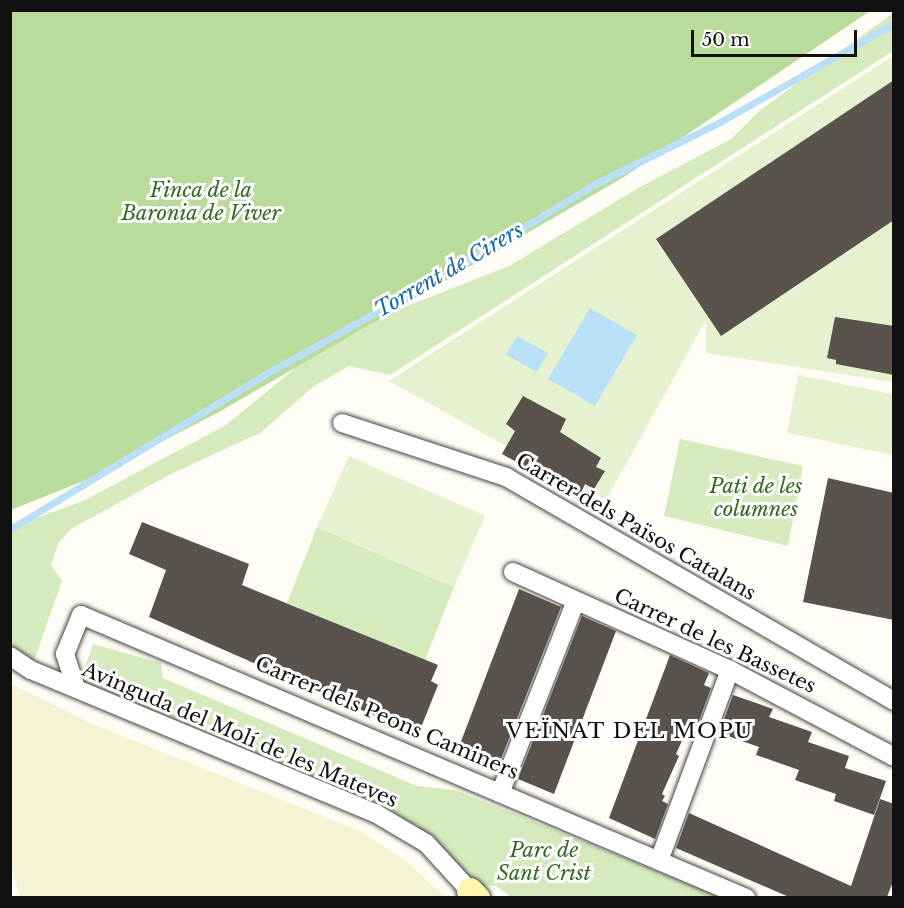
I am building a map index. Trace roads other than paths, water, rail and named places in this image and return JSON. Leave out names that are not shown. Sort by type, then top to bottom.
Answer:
[{"type":"street","name":"Carrer dels Països Catalans","points":[[342,423],[506,477],[894,701]]},
{"type":"street","name":"Carrer de les Bassetes","points":[[513,572],[730,670],[894,757]]},
{"type":"street","points":[[501,791],[576,601]]},
{"type":"street","name":"Carrer dels Peons Caminers","points":[[76,688],[65,654],[81,615],[660,858],[746,897]]},
{"type":"street","name":"Avinguda del Molí de les Mateves","points":[[10,656],[31,670],[375,813],[426,843],[473,895]]},
{"type":"street","points":[[660,858],[730,670]]},
{"type":"water","points":[[590,308],[637,335],[595,406],[548,379]]},
{"type":"water","points":[[517,336],[548,353],[537,372],[506,355]]},
{"type":"waterway","name":"Torrent de Cirers","points":[[10,529],[264,375],[485,251],[593,185],[720,122],[894,23]]},
{"type":"district","name":"VEÏNAT DEL MOPU","points":[[630,731]]},
{"type":"park label","name":"Finca de la Baronia de Viver","points":[[201,202]]},
{"type":"park label","name":"Pati de les columnes","points":[[756,498]]},
{"type":"park label","name":"Parc de Sant Crist","points":[[544,862]]}]
